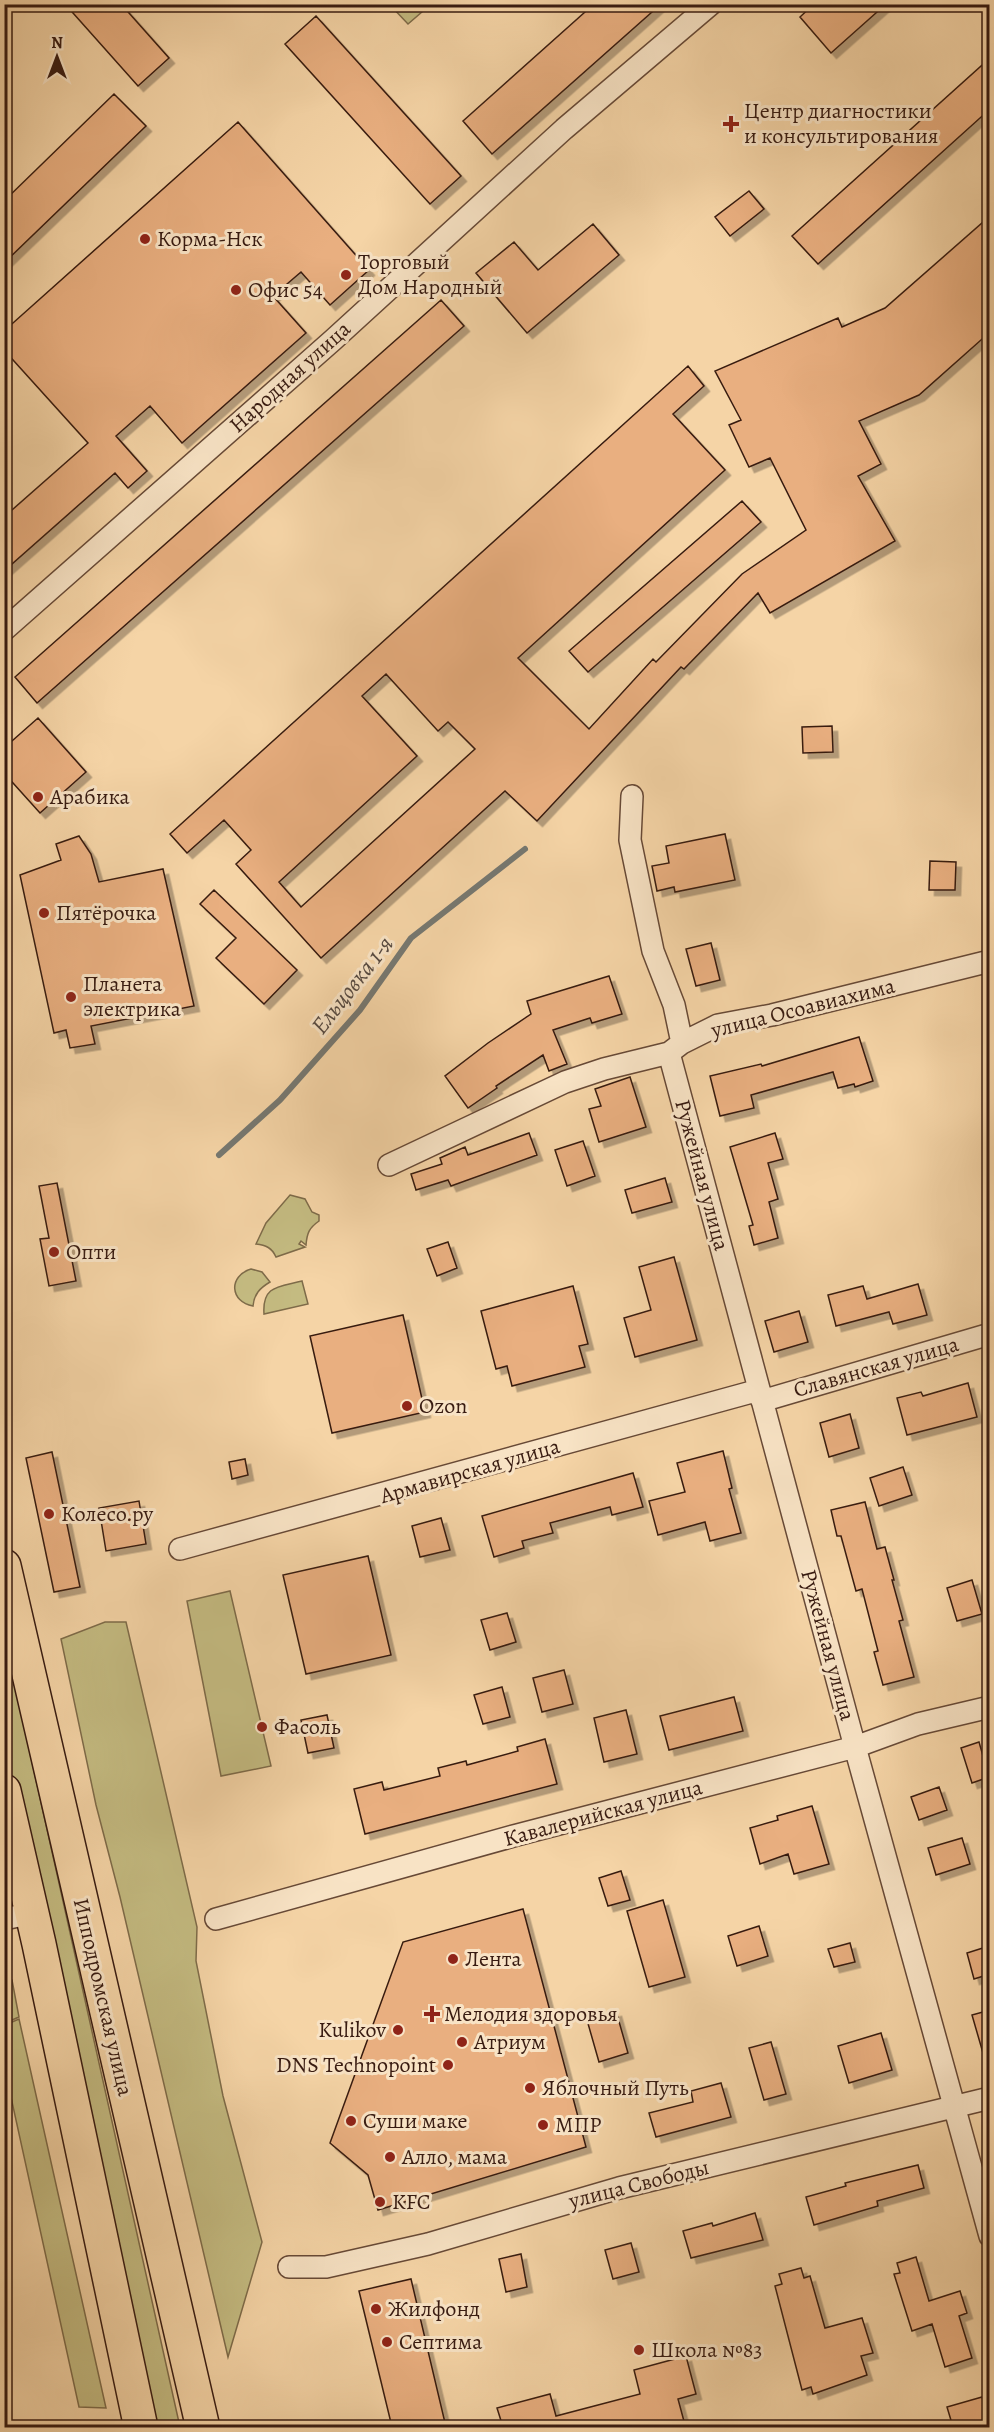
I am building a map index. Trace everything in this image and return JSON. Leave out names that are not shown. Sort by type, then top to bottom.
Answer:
[{"type":"highway","name":"Ипподромская улица","points":[[4,1566],[203,2427]]},
{"type":"highway","points":[[4,1791],[19,1916],[141,2427]]},
{"type":"street","name":"Народная улица","points":[[4,630],[333,340],[564,129],[711,4]]},
{"type":"street","name":"Ружейная улица","points":[[632,796],[630,840],[654,951],[674,1005],[676,1048],[761,1395],[990,2236]]},
{"type":"street","name":"улица Осоавиахима","points":[[389,1165],[565,1082],[676,1048],[718,1025],[772,1015],[990,961]]},
{"type":"street","name":"Славянская улица","points":[[761,1395],[990,1334]]},
{"type":"street","name":"Армавирская улица","points":[[180,1549],[761,1395]]},
{"type":"street","name":"Кавалерийская улица","points":[[216,1919],[517,1835],[855,1747],[918,1724],[990,1707]]},
{"type":"street","name":"улица Свободы","points":[[289,2267],[326,2267],[428,2244],[619,2188],[990,2098]]},
{"type":"shaded area","points":[[390,5],[430,5],[408,24]]},
{"type":"shaded area","points":[[290,1195],[305,1199],[312,1212],[319,1215],[319,1221],[309,1231],[306,1245],[301,1241],[299,1244],[305,1247],[276,1257],[273,1251],[256,1244],[266,1223]]},
{"type":"shaded area","points":[[251,1269],[262,1272],[270,1282],[258,1292],[253,1306],[240,1300],[235,1289],[238,1277]]},
{"type":"shaded area","points":[[302,1281],[308,1304],[264,1314],[264,1305],[269,1292],[279,1286]]},
{"type":"shaded area","points":[[230,1591],[271,1766],[221,1776],[187,1601]]},
{"type":"shaded area","points":[[105,1622],[126,1622],[197,1927],[196,1961],[223,2096],[262,2242],[228,2357],[120,1897],[96,1805],[61,1639]]},
{"type":"shaded area","points":[[4,1636],[180,2427],[155,2427],[5,1752]]},
{"type":"shaded area","points":[[5,1976],[12,1980],[19,2017],[5,2023]]},
{"type":"shaded area","points":[[19,2019],[106,2408],[79,2407],[5,2070],[5,2025]]},
{"type":"building","points":[[65,4],[121,4],[169,58],[138,86]]},
{"type":"building","points":[[594,4],[661,4],[492,154],[463,121]]},
{"type":"building","points":[[814,4],[886,4],[831,53],[800,17]]},
{"type":"building","points":[[316,16],[461,176],[430,204],[285,44]]},
{"type":"building","points":[[990,58],[990,109],[818,264],[792,236]]},
{"type":"building","points":[[114,94],[146,126],[4,263],[4,201]]},
{"type":"building","points":[[238,122],[369,270],[330,305],[301,272],[273,296],[306,333],[182,443],[150,406],[116,436],[147,471],[128,488],[115,473],[4,571],[4,517],[88,443],[4,350],[4,331]]},
{"type":"building","points":[[749,191],[764,209],[730,236],[715,217]]},
{"type":"building","points":[[990,216],[990,332],[919,395],[859,421],[881,464],[858,476],[895,541],[770,613],[758,593],[684,669],[681,667],[537,821],[505,791],[321,958],[236,864],[251,850],[224,820],[187,853],[170,834],[688,366],[704,386],[673,414],[725,470],[518,658],[589,729],[653,659],[656,662],[742,574],[806,530],[770,458],[749,467],[729,425],[741,420],[715,371],[838,318],[842,327],[885,308]],"holes":[[[386,674],[438,731],[448,722],[475,749],[301,907],[279,882],[417,756],[362,696]]]},
{"type":"building","points":[[593,224],[619,255],[527,333],[476,273],[514,242],[538,270]]},
{"type":"building","points":[[441,300],[464,326],[37,703],[15,677]]},
{"type":"building","points":[[742,501],[761,522],[588,672],[569,651]]},
{"type":"building","points":[[38,718],[86,772],[40,813],[4,773],[4,748]]},
{"type":"building","points":[[832,726],[833,752],[803,753],[802,727]]},
{"type":"building","points":[[725,834],[735,880],[675,892],[674,887],[657,891],[652,866],[669,863],[666,846]]},
{"type":"building","points":[[79,836],[91,854],[99,882],[163,869],[194,1006],[91,1026],[95,1044],[70,1048],[66,1030],[54,1033],[20,875],[61,860],[56,844]]},
{"type":"building","points":[[930,861],[956,862],[955,890],[929,890]]},
{"type":"building","points":[[214,890],[297,970],[264,1004],[216,958],[236,938],[200,904]]},
{"type":"building","points":[[711,943],[720,980],[696,986],[686,949]]},
{"type":"building","points":[[609,976],[622,1014],[592,1023],[590,1018],[553,1030],[567,1064],[549,1071],[543,1055],[496,1086],[497,1088],[468,1108],[445,1076],[531,1014],[527,1001]]},
{"type":"building","points":[[859,1037],[873,1081],[855,1087],[854,1084],[838,1088],[833,1072],[751,1095],[754,1108],[720,1116],[710,1076],[761,1064],[762,1066]]},
{"type":"building","points":[[630,1077],[646,1127],[599,1142],[589,1109],[601,1106],[595,1089]]},
{"type":"building","points":[[529,1133],[537,1155],[451,1186],[448,1180],[416,1190],[411,1174],[442,1164],[440,1158],[465,1147],[468,1155]]},
{"type":"building","points":[[775,1133],[783,1159],[768,1163],[778,1199],[769,1202],[778,1238],[754,1245],[749,1226],[753,1225],[730,1147]]},
{"type":"building","points":[[583,1141],[595,1176],[567,1186],[555,1150]]},
{"type":"building","points":[[665,1178],[672,1202],[632,1213],[625,1190]]},
{"type":"building","points":[[57,1183],[76,1281],[49,1286],[40,1239],[49,1238],[39,1186]]},
{"type":"building","points":[[448,1242],[457,1268],[437,1276],[427,1249]]},
{"type":"building","points":[[674,1257],[697,1340],[635,1357],[624,1318],[651,1310],[639,1267]]},
{"type":"building","points":[[918,1284],[927,1315],[893,1324],[889,1312],[836,1326],[828,1295],[863,1286],[867,1299]]},
{"type":"building","points":[[573,1286],[588,1344],[579,1346],[585,1367],[512,1386],[507,1366],[496,1369],[481,1311]]},
{"type":"building","points":[[799,1311],[808,1342],[774,1352],[765,1321]]},
{"type":"building","points":[[403,1315],[425,1412],[332,1433],[310,1336]]},
{"type":"building","points":[[968,1383],[977,1417],[907,1435],[897,1398],[921,1392],[923,1396]]},
{"type":"building","points":[[850,1414],[859,1448],[829,1457],[820,1423]]},
{"type":"building","points":[[723,1451],[732,1488],[729,1489],[741,1533],[710,1541],[705,1522],[658,1535],[649,1501],[685,1492],[677,1463]]},
{"type":"building","points":[[52,1452],[80,1587],[54,1592],[26,1458]]},
{"type":"building","points":[[245,1459],[248,1475],[232,1479],[229,1462]]},
{"type":"building","points":[[903,1467],[912,1495],[879,1506],[870,1478]]},
{"type":"building","points":[[633,1473],[643,1507],[612,1515],[610,1507],[550,1523],[553,1533],[522,1541],[524,1548],[494,1557],[482,1516]]},
{"type":"building","points":[[139,1501],[146,1544],[106,1551],[99,1508]]},
{"type":"building","points":[[865,1502],[877,1549],[885,1547],[903,1620],[899,1621],[914,1677],[883,1685],[874,1652],[878,1651],[862,1589],[856,1591],[841,1536],[837,1536],[831,1510]]},
{"type":"building","points":[[441,1518],[450,1550],[420,1557],[412,1526]]},
{"type":"building","points":[[368,1556],[391,1655],[306,1674],[283,1575]]},
{"type":"building","points":[[972,1580],[982,1614],[957,1621],[947,1588]]},
{"type":"building","points":[[507,1613],[516,1642],[490,1650],[481,1620]]},
{"type":"building","points":[[564,1670],[573,1704],[542,1712],[533,1678]]},
{"type":"building","points":[[502,1687],[510,1717],[483,1724],[474,1695]]},
{"type":"building","points":[[734,1697],[743,1731],[669,1750],[660,1716]]},
{"type":"building","points":[[626,1710],[637,1754],[604,1762],[594,1718]]},
{"type":"building","points":[[327,1715],[334,1748],[308,1753],[301,1720]]},
{"type":"building","points":[[545,1739],[557,1784],[365,1834],[354,1789],[382,1782],[384,1790],[440,1776],[438,1768],[466,1761],[467,1765],[518,1751],[517,1747]]},
{"type":"building","points":[[979,1742],[989,1777],[972,1783],[961,1748]]},
{"type":"building","points":[[939,1787],[947,1810],[919,1820],[911,1797]]},
{"type":"building","points":[[812,1806],[829,1864],[794,1874],[788,1854],[760,1864],[750,1828],[778,1820],[777,1816]]},
{"type":"building","points":[[962,1838],[970,1864],[936,1875],[928,1848]]},
{"type":"building","points":[[621,1871],[630,1900],[608,1906],[599,1878]]},
{"type":"building","points":[[663,1900],[685,1977],[649,1987],[627,1911]]},
{"type":"building","name":"Атриум","points":[[523,1909],[586,2147],[378,2210],[368,2175],[330,2143],[403,1942]]},
{"type":"building","points":[[759,1926],[768,1956],[737,1966],[728,1936]]},
{"type":"building","points":[[850,1943],[855,1962],[834,1967],[828,1949]]},
{"type":"building","points":[[986,1947],[990,1959],[990,1974],[974,1979],[967,1953]]},
{"type":"building","points":[[990,2010],[990,2060],[985,2060],[972,2015]]},
{"type":"building","points":[[616,2011],[628,2053],[599,2062],[587,2020]]},
{"type":"building","points":[[881,2033],[892,2070],[849,2083],[838,2046]]},
{"type":"building","points":[[771,2042],[786,2094],[764,2100],[749,2048]]},
{"type":"building","points":[[721,2083],[731,2117],[656,2137],[649,2113],[693,2102],[691,2091]]},
{"type":"building","points":[[918,2165],[924,2188],[877,2201],[878,2206],[814,2225],[806,2197],[846,2186],[845,2183]]},
{"type":"building","points":[[755,2213],[763,2240],[691,2258],[683,2231],[712,2223],[713,2226]]},
{"type":"building","points":[[631,2243],[639,2272],[613,2279],[605,2250]]},
{"type":"building","points":[[521,2254],[527,2287],[506,2292],[499,2259]]},
{"type":"building","points":[[916,2257],[929,2301],[960,2291],[967,2313],[959,2316],[972,2358],[945,2367],[932,2324],[912,2331],[894,2274],[900,2273],[897,2263]]},
{"type":"building","points":[[801,2268],[804,2278],[810,2276],[825,2328],[862,2318],[873,2353],[861,2356],[867,2375],[813,2394],[811,2387],[802,2390],[775,2286],[782,2284],[779,2274]]},
{"type":"building","points":[[411,2279],[446,2427],[392,2427],[359,2291]]},
{"type":"building","points":[[686,2356],[696,2394],[678,2399],[685,2425],[676,2427],[503,2427],[497,2408],[550,2394],[556,2416],[640,2394],[634,2370]]},
{"type":"building","points":[[982,2397],[990,2427],[953,2427],[947,2407]]},
{"type":"waterway","name":"Ельцовка 1-я","points":[[219,1155],[280,1100],[360,1010],[411,938],[525,849]]},
{"type":"place","name":"Центр диагностики и консультирования","points":[[731,124]]},
{"type":"place","name":"Корма-Нск","points":[[145,239]]},
{"type":"place","name":"Торговый Дом Народный","points":[[346,275]]},
{"type":"place","name":"Офис 54","points":[[236,290]]},
{"type":"place","name":"Арабика","points":[[38,797]]},
{"type":"place","name":"Пятёрочка","points":[[44,913]]},
{"type":"place","name":"Планета электрика","points":[[71,997]]},
{"type":"place","name":"Опти","points":[[54,1252]]},
{"type":"place","name":"Ozon","points":[[407,1406]]},
{"type":"place","name":"Колесо.ру","points":[[49,1514]]},
{"type":"place","name":"Фасоль","points":[[262,1727]]},
{"type":"place","name":"Лента","points":[[453,1959]]},
{"type":"place","name":"Мелодия здоровья","points":[[432,2014]]},
{"type":"place","name":"Kulikov","points":[[398,2030]]},
{"type":"place","name":"Атриум","points":[[462,2042]]},
{"type":"place","name":"DNS Technopoint","points":[[448,2065]]},
{"type":"place","name":"Яблочный Путь","points":[[530,2088]]},
{"type":"place","name":"Суши маке","points":[[351,2121]]},
{"type":"place","name":"МПР","points":[[543,2125]]},
{"type":"place","name":"Алло, мама","points":[[390,2157]]},
{"type":"place","name":"KFC","points":[[380,2202]]},
{"type":"place","name":"Жилфонд","points":[[376,2309]]},
{"type":"place","name":"Септима","points":[[387,2342]]},
{"type":"place","name":"Школа №83","points":[[639,2350]]}]
